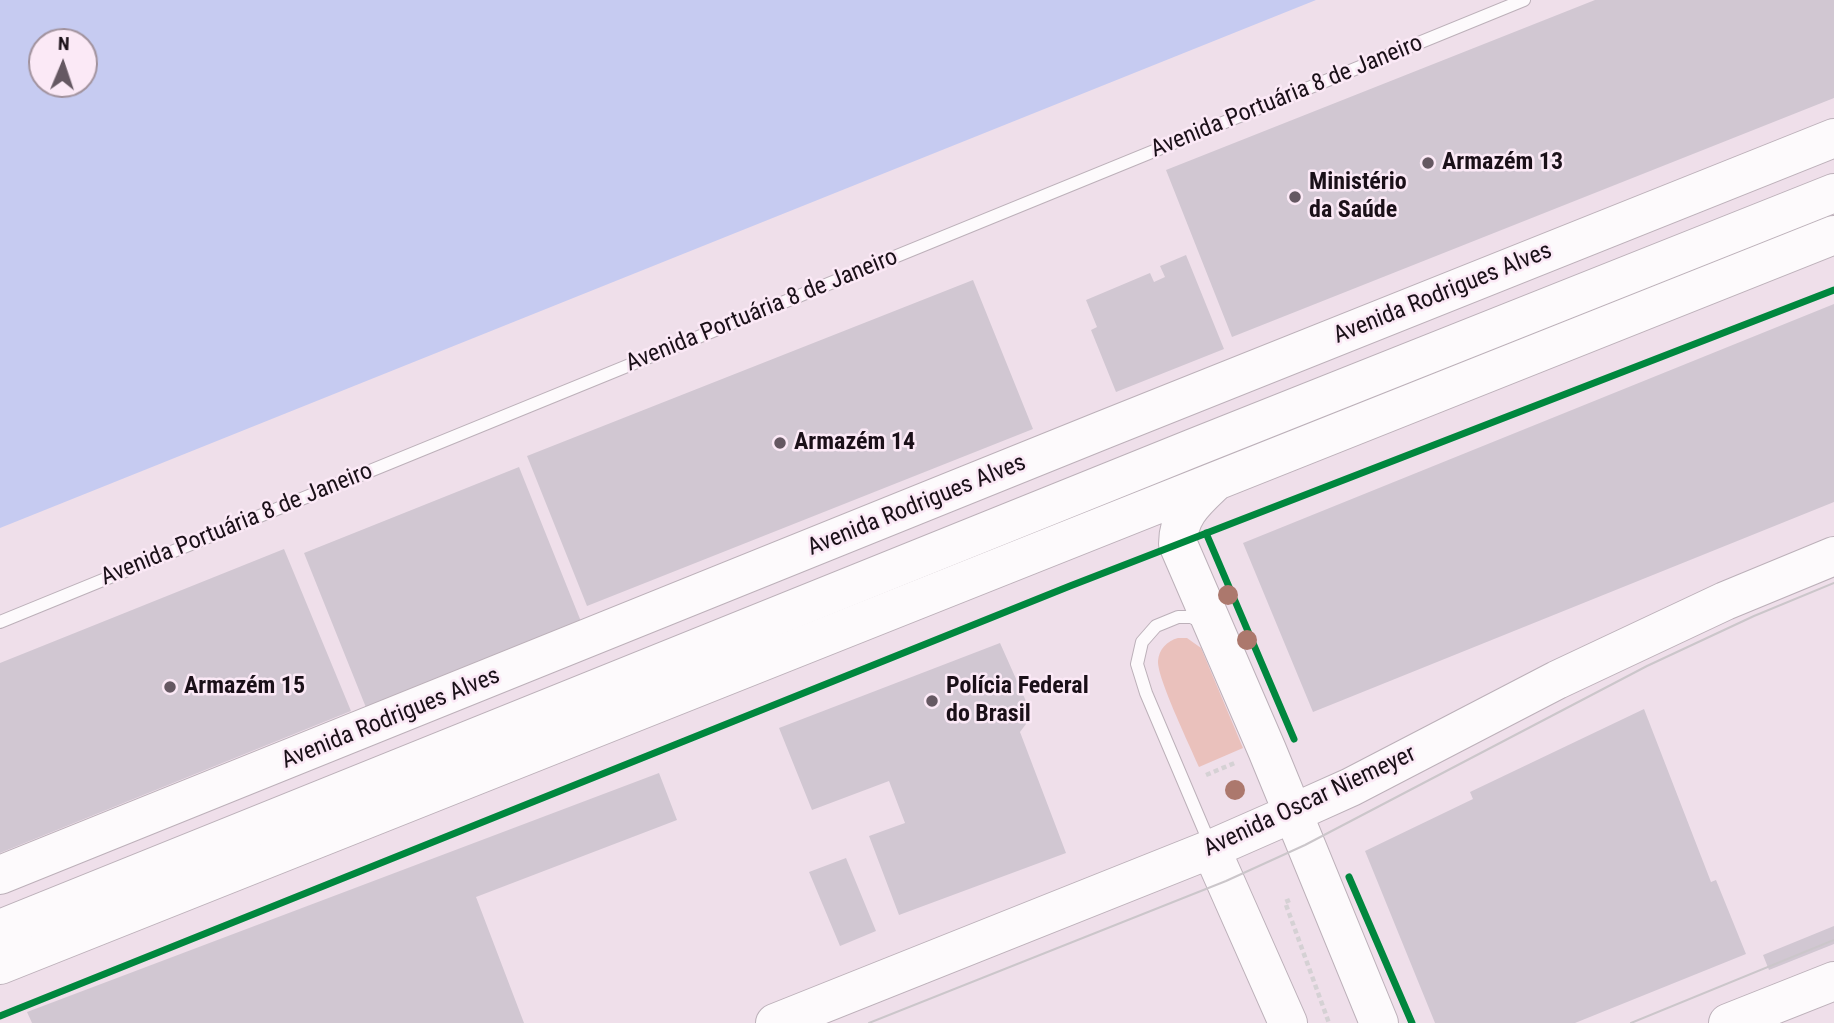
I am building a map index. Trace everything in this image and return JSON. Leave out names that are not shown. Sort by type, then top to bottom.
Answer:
[{"type":"main road","name":"Avenida Rodrigues Alves","points":[[0,875],[1834,138]]},
{"type":"main road","name":"Avenida Rodrigues Alves","points":[[0,929],[1167,458],[1834,194]]},
{"type":"main road","points":[[0,965],[1834,235]]},
{"type":"main road","points":[[1217,481],[1185,513],[1178,529],[1178,544],[1220,637],[1379,1023]]},
{"type":"main road","name":"Avenida Oscar Niemeyer","points":[[775,1023],[1212,849],[1351,786],[1557,680],[1725,601],[1834,556]]},
{"type":"main road","points":[[1212,849],[1288,1023]]},
{"type":"main road","points":[[1728,1023],[1809,996]]},
{"type":"lane","name":"Avenida Portuária 8 de Janeiro","points":[[0,622],[1524,0]]},
{"type":"lane","points":[[1212,849],[1155,716],[1137,664],[1142,642],[1156,626],[1165,621],[1191,617],[1204,623],[1220,637]]},
{"type":"path","points":[[1206,775],[1239,761]]},
{"type":"path","points":[[1291,900],[1285,902],[1329,1023]]},
{"type":"shaded area","points":[[1178,638],[1187,638],[1201,648],[1243,748],[1199,767],[1159,670],[1158,661],[1162,649],[1167,643]]},
{"type":"water","points":[[0,0],[1316,0],[0,528]]},
{"type":"building","name":"Armazém 13","points":[[1595,0],[1834,0],[1834,98],[1232,337],[1166,170]]},
{"type":"building","points":[[1186,255],[1224,349],[1116,392],[1091,330],[1097,327],[1086,300],[1150,273],[1154,282],[1165,277],[1160,266]]},
{"type":"building","name":"Armazém 14","points":[[973,280],[1033,429],[587,606],[527,456]]},
{"type":"building","points":[[1834,304],[1834,502],[1313,712],[1243,543]]},
{"type":"building","points":[[519,467],[582,624],[367,710],[304,553]]},
{"type":"building","name":"Armazém 15","points":[[284,549],[351,711],[0,853],[0,663]]},
{"type":"building","points":[[1000,643],[1029,708],[1026,724],[1020,732],[1066,853],[899,915],[869,836],[905,823],[889,781],[812,810],[779,728]]},
{"type":"building","points":[[1644,709],[1711,882],[1716,880],[1746,954],[1575,1023],[1435,1023],[1365,851],[1473,799],[1470,792]]},
{"type":"building","points":[[659,773],[677,820],[476,897],[524,1023],[32,1023],[27,1012]]},
{"type":"building","points":[[846,858],[876,931],[840,946],[809,872]]},
{"type":"building","points":[[1834,926],[1834,944],[1769,970],[1763,955]]},
{"type":"tram line","points":[[869,1023],[1226,881],[1305,845],[1647,666],[1754,616],[1834,583]]},
{"type":"tram line","points":[[1631,1023],[1834,940]]},
{"type":"cycle path","points":[[0,1016],[1070,586],[1834,290]]},
{"type":"cycle path","points":[[1206,533],[1294,739]]},
{"type":"cycle path","points":[[1349,877],[1412,1023]]},
{"type":"place","name":"Armazém 13","points":[[1428,163]]},
{"type":"place","name":"Ministério da Saúde","points":[[1295,197]]},
{"type":"place","name":"Armazém 14","points":[[780,443]]},
{"type":"place","name":"Armazém 15","points":[[170,687]]},
{"type":"place","name":"Polícia Federal do Brasil","points":[[932,701]]}]
